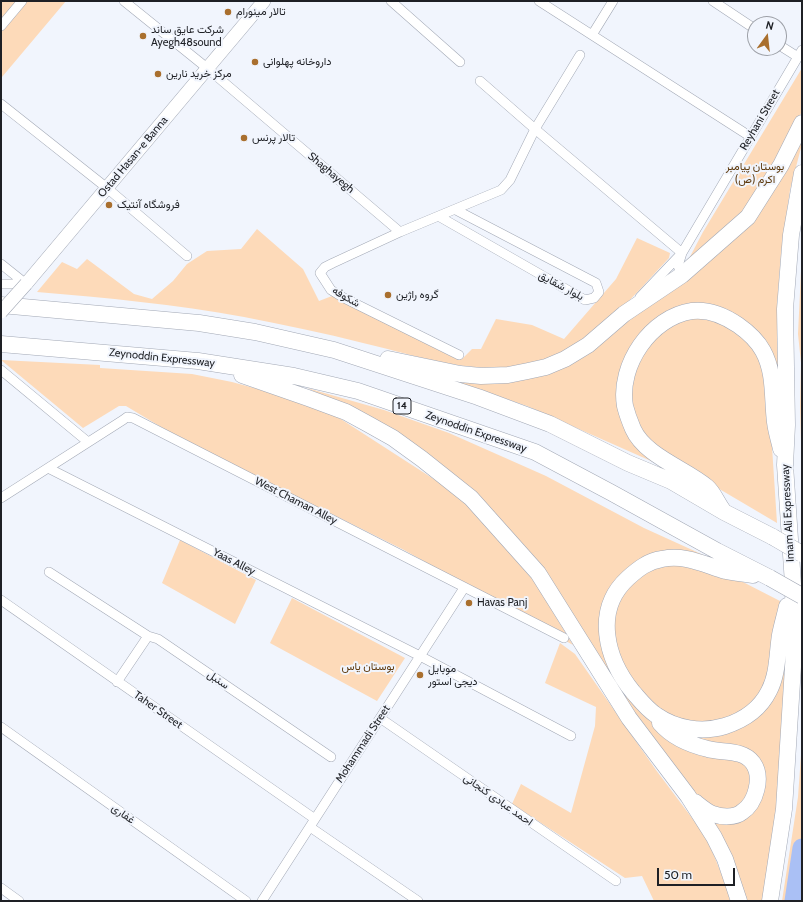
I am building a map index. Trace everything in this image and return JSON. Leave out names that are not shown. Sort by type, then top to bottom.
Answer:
[{"type":"highway","points":[[1,305],[199,323],[255,332],[334,350],[416,364],[460,374],[481,376],[508,375],[546,367],[565,359],[588,345],[624,314],[682,275],[748,217],[781,165],[802,123]]},
{"type":"highway","name":"Imam Ali Expressway","points":[[770,901],[784,809],[797,590],[785,465],[787,425],[785,309],[791,235],[802,173]]},
{"type":"highway","points":[[724,512],[707,487],[656,455],[634,431],[625,406],[627,376],[641,345],[657,328],[677,316],[693,311],[709,312],[732,321],[746,330],[757,341],[763,352],[772,377],[775,423],[785,465]]},
{"type":"highway","name":"Zeynoddin Expressway","points":[[1,344],[198,361],[294,376],[358,391],[534,452],[612,493],[716,551],[797,590]]},
{"type":"highway","points":[[334,350],[478,397],[550,424],[628,463],[671,481],[724,512],[773,537],[802,554]]},
{"type":"highway","points":[[198,361],[346,412],[393,438],[422,458],[471,498],[538,573],[629,718],[688,796],[714,837],[725,859],[739,901]]},
{"type":"highway","points":[[688,796],[712,814],[728,816],[742,813],[753,801],[757,788],[758,774],[753,763],[742,754],[696,746],[676,736],[662,725],[627,685],[620,673],[607,639],[606,621],[609,606],[618,588],[626,579],[644,565],[653,561],[670,558],[688,559],[726,570],[770,578]]},
{"type":"highway","points":[[649,710],[656,716],[677,725],[701,730],[714,729],[734,723],[752,712],[765,698],[772,684],[780,634],[797,590]]},
{"type":"main road","name":"Ostad Hasan-e Banna","points":[[1,312],[264,1]]},
{"type":"street","points":[[1,26],[22,1]]},
{"type":"street","name":"Shaghayegh","points":[[124,1],[207,68],[400,232]]},
{"type":"street","points":[[391,1],[460,62]]},
{"type":"street","points":[[539,1],[751,137]]},
{"type":"street","points":[[592,35],[613,1]]},
{"type":"street","points":[[712,1],[747,24]]},
{"type":"street","points":[[787,48],[800,53]]},
{"type":"street","name":"Reyhani Street","points":[[682,253],[800,53]]},
{"type":"street","points":[[400,232],[440,217],[501,190],[510,180],[534,129],[580,55]]},
{"type":"street","points":[[480,81],[534,129],[682,253]]},
{"type":"street","points":[[1,104],[107,188],[187,256]]},
{"type":"street","name":"بلوار شقایق","points":[[440,217],[586,300],[594,298],[599,292],[596,283],[456,210]]},
{"type":"street","name":"شکوفه","points":[[400,232],[325,267],[320,273],[323,281],[330,290],[344,298],[459,355]]},
{"type":"street","points":[[682,253],[678,266],[682,275]]},
{"type":"street","points":[[624,314],[682,253]]},
{"type":"street","points":[[1,264],[26,284]]},
{"type":"street","points":[[1,284],[26,284]]},
{"type":"street","points":[[1,370],[88,442],[1,498]]},
{"type":"street","name":"West Chaman Alley","points":[[88,442],[127,417],[133,418],[564,638]]},
{"type":"street","name":"Yaas Alley","points":[[48,468],[420,656],[571,736]]},
{"type":"street","name":"سنبل","points":[[49,572],[148,636],[158,639],[331,757]]},
{"type":"street","name":"Mohammadi Street","points":[[263,901],[464,588]]},
{"type":"street","name":"Taher Street","points":[[1,600],[117,682],[418,901]]},
{"type":"street","points":[[117,682],[148,636]]},
{"type":"street","name":"احمد عبادی کنجانی","points":[[380,718],[616,881]]},
{"type":"street","name":"غفاری","points":[[1,726],[246,901]]},
{"type":"street","points":[[1,888],[19,901]]},
{"type":"green space","points":[[1,1],[66,1],[2,77],[1,76]]},
{"type":"green space","name":"بوستان پیامبر اکرم (ص)","points":[[802,68],[802,111],[779,161],[756,199],[684,268],[703,232]]},
{"type":"green space","points":[[802,128],[802,144],[790,190],[781,253],[777,308],[779,426],[764,344],[688,307],[627,360],[630,433],[706,491],[651,461],[527,406],[426,372],[520,380],[630,318],[724,248]]},
{"type":"green space","points":[[257,229],[303,269],[319,301],[332,296],[462,359],[472,349],[481,349],[496,319],[532,325],[564,339],[616,279],[637,238],[670,253],[669,258],[630,300],[586,339],[553,357],[529,364],[505,367],[482,368],[434,361],[319,332],[218,312],[140,302],[37,292],[62,262],[77,269],[87,259],[134,294],[152,299],[173,281],[187,264],[207,251],[241,249]]},
{"type":"green space","points":[[802,250],[802,478],[800,406],[801,363],[798,334]]},
{"type":"green space","points":[[705,316],[745,336],[765,367],[769,401],[777,523],[677,464],[638,429],[629,390],[642,353],[671,323]]},
{"type":"green space","points":[[1,360],[100,365],[100,368],[192,374],[232,382],[287,397],[333,414],[460,496],[534,581],[573,645],[404,550],[181,439],[126,406],[119,406],[83,428]]},
{"type":"green space","points":[[307,388],[384,410],[449,433],[546,476],[644,528],[732,568],[723,566],[637,565],[601,636],[668,727],[748,720],[785,650],[784,717],[778,795],[763,901],[745,901],[738,873],[706,813],[617,689],[535,562],[382,424]]},
{"type":"green space","points":[[180,540],[256,580],[235,624],[162,583]]},
{"type":"green space","points":[[667,562],[741,581],[780,601],[771,676],[751,707],[710,726],[661,713],[629,680],[610,631],[623,591],[634,578]]},
{"type":"green space","name":"بوستان یاس","points":[[292,598],[405,658],[377,701],[270,643]]},
{"type":"green space","points":[[560,643],[575,654],[656,770],[707,838],[727,888],[730,901],[654,901],[642,876],[625,878],[512,804],[521,784],[571,813],[595,726],[596,707],[545,683]]},
{"type":"green space","points":[[802,741],[802,901],[782,901],[798,797]]},
{"type":"waterway","points":[[794,901],[802,848]]},
{"type":"place","name":"تالار مینورام","points":[[228,12]]},
{"type":"place","name":"شرکت عایق ساند Ayegh48sound","points":[[143,36]]},
{"type":"place","name":"داروخانه پهلوانی","points":[[255,62]]},
{"type":"place","name":"مرکز خرید نارین","points":[[158,74]]},
{"type":"place","name":"تالار پرنس","points":[[244,138]]},
{"type":"place","name":"فروشگاه آنتیک","points":[[109,205]]},
{"type":"place","name":"گروه راژین","points":[[388,295]]},
{"type":"place","name":"Havas Panj","points":[[469,603]]},
{"type":"place","name":"موبایل دیجی استور","points":[[420,675]]}]
